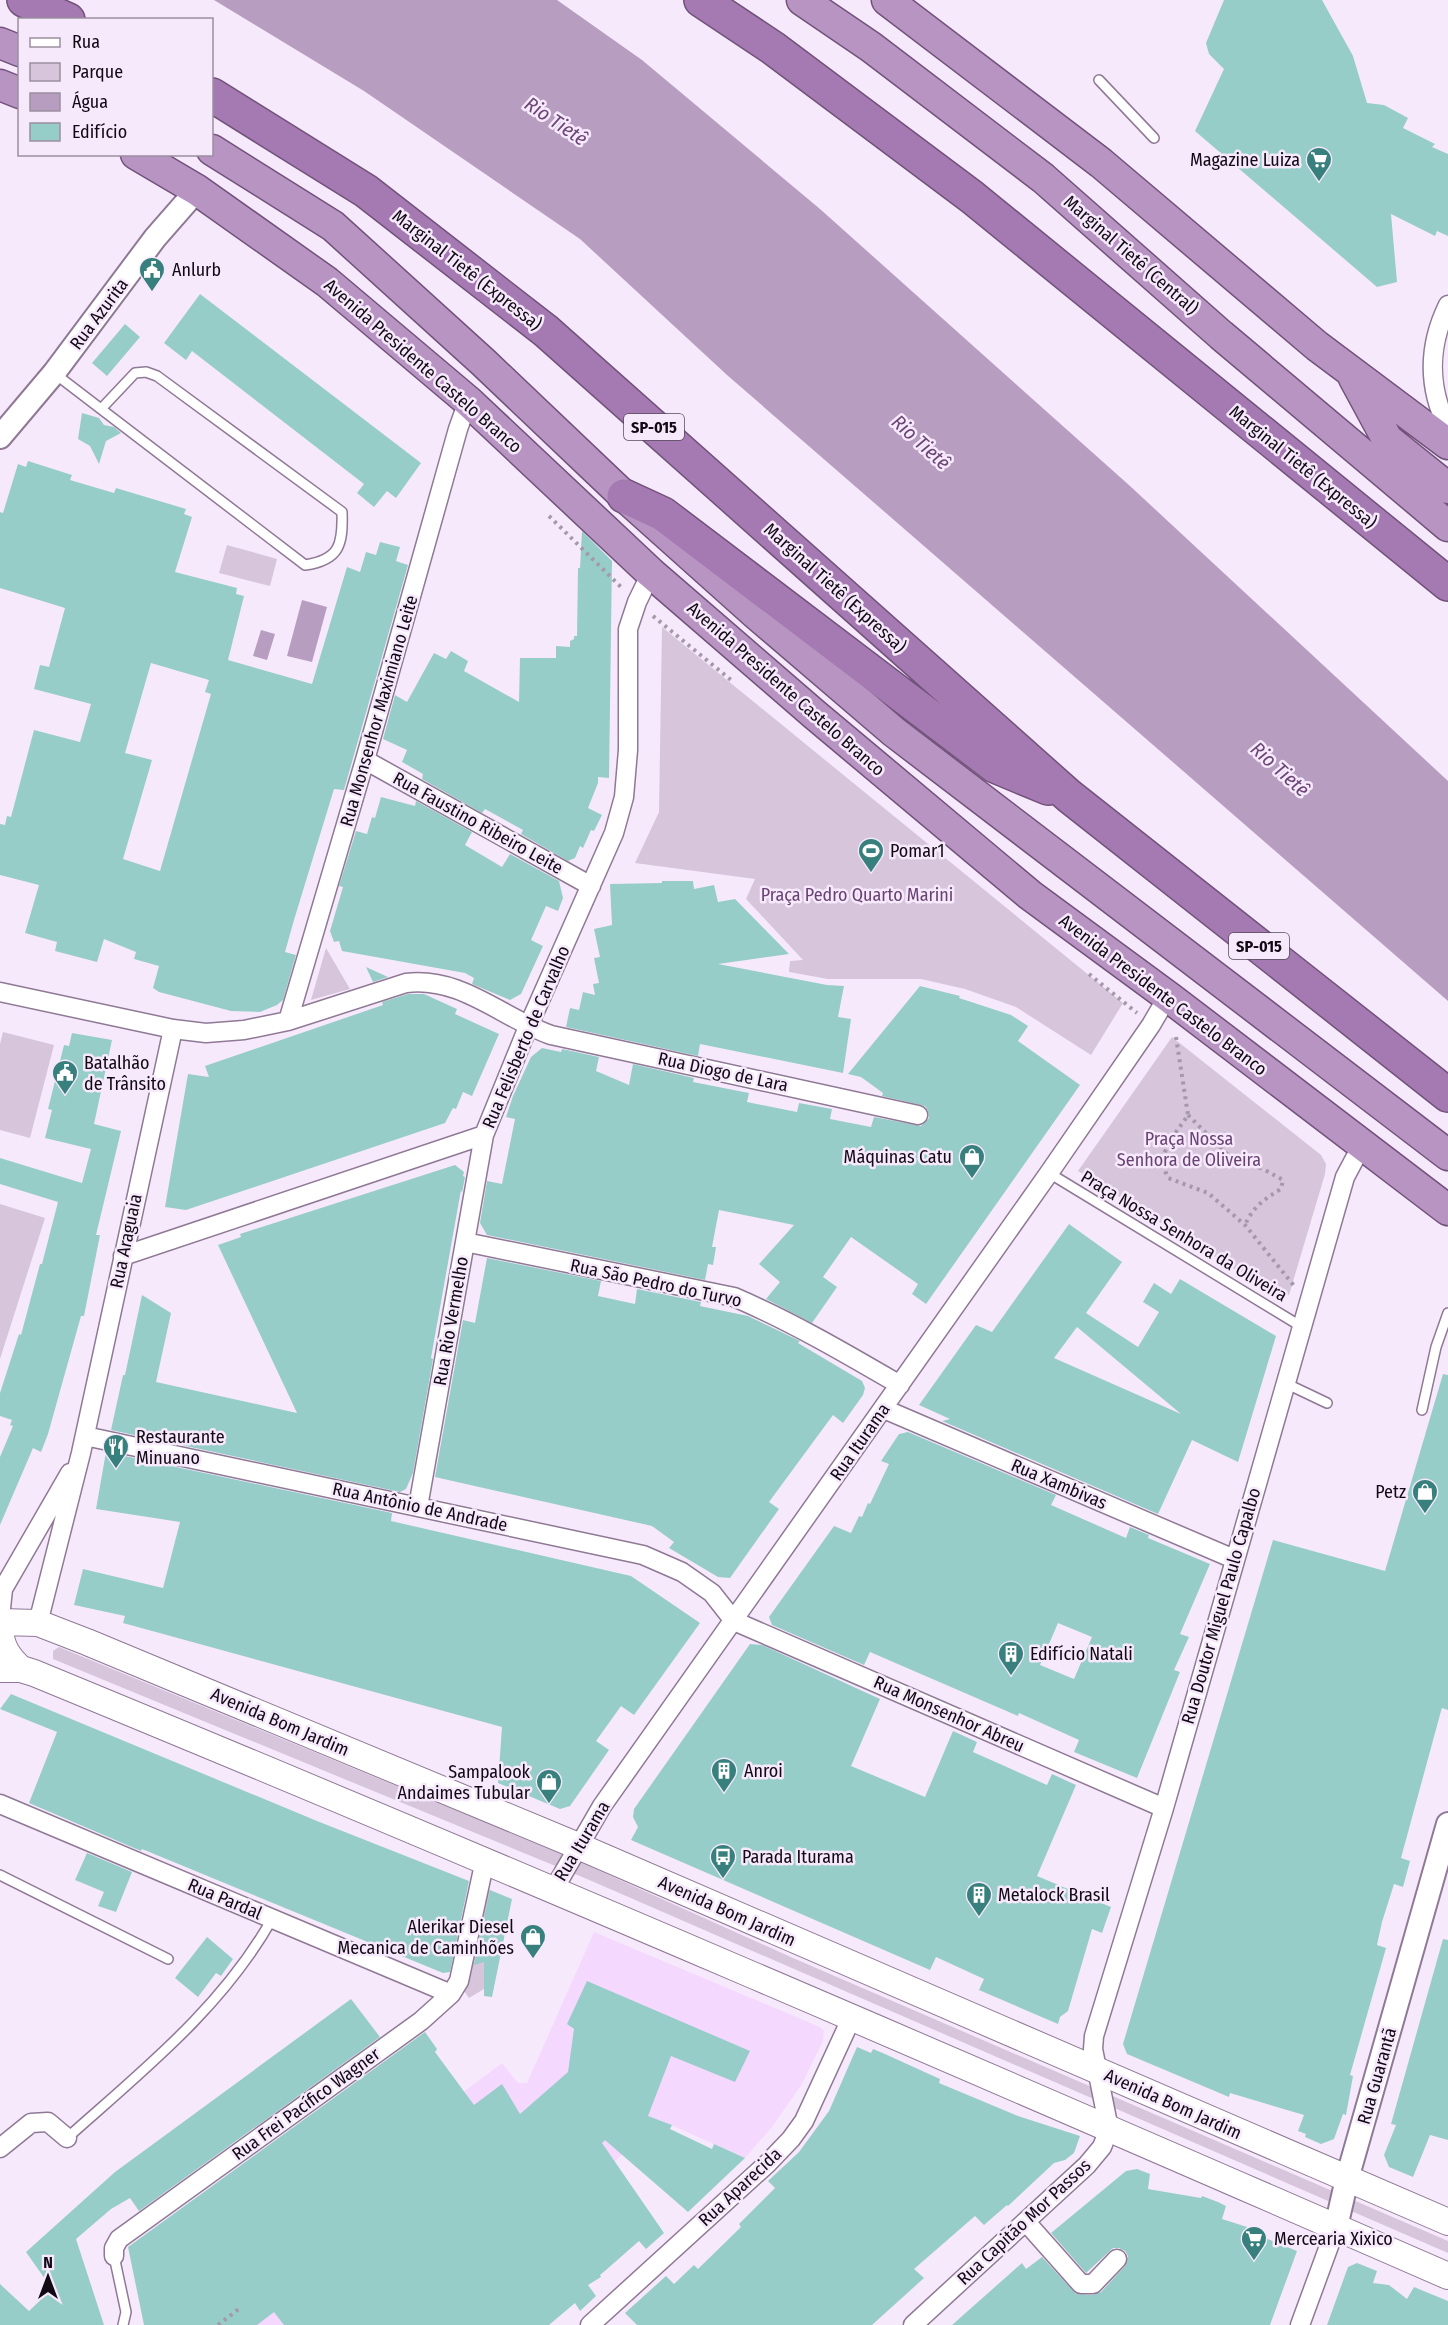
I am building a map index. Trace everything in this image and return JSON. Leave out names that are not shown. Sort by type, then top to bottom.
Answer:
[{"type":"highway","points":[[24,0],[64,18]]},
{"type":"highway","name":"Marginal Tietê (Expressa)","points":[[701,0],[774,48],[972,197],[1448,584]]},
{"type":"highway","name":"Marginal Tietê (Central)","points":[[802,0],[871,46],[1043,178],[1221,335],[1448,526]]},
{"type":"highway","points":[[887,0],[1101,163],[1317,346],[1448,444]]},
{"type":"highway","points":[[0,43],[18,50]]},
{"type":"highway","points":[[0,85],[18,92]]},
{"type":"highway","name":"Marginal Tietê (Expressa)","points":[[213,96],[366,191],[546,331],[1069,796],[1448,1095]]},
{"type":"highway","points":[[213,151],[333,226],[483,362],[624,496],[756,615],[894,732],[1448,1155]]},
{"type":"highway","name":"Avenida Presidente Castelo Branco","points":[[139,156],[197,190],[327,282],[468,401],[651,573],[814,714],[1030,895],[1169,997],[1448,1210]]},
{"type":"highway","points":[[1350,371],[1387,439],[1448,488]]},
{"type":"highway","points":[[624,496],[663,514],[994,766],[1069,796]]},
{"type":"main road","name":"Avenida Bom Jardim","points":[[0,1620],[38,1623],[578,1846],[1448,2222]]},
{"type":"main road","points":[[0,1629],[3,1648],[10,1659],[10,1669],[75,1689],[554,1889],[1448,2276]]},
{"type":"street","name":"Rua Azurita","points":[[0,437],[54,373],[156,238],[197,190]]},
{"type":"street","points":[[1448,305],[1435,336],[1432,364],[1435,394],[1448,428]]},
{"type":"street","name":"Rua Monsenhor Maximiano Leite","points":[[288,1021],[468,401]]},
{"type":"street","name":"Rua Felisberto de Carvalho","points":[[123,1256],[484,1135],[528,1027],[614,833],[624,797],[628,750],[628,629],[637,602],[651,573]]},
{"type":"street","name":"Rua Faustino Ribeiro Leite","points":[[365,760],[591,886]]},
{"type":"street","name":"Rua Diogo de Lara","points":[[0,992],[173,1029],[206,1033],[244,1030],[288,1021],[406,983],[422,981],[461,990],[528,1027],[551,1035],[918,1115]]},
{"type":"street","name":"Rua Iturama","points":[[554,1889],[602,1806],[884,1409],[1169,997]]},
{"type":"street","name":"Rua Araguaia","points":[[38,1623],[83,1444],[173,1029]]},
{"type":"street","name":"Rua Rio Vermelho","points":[[418,1507],[484,1135]]},
{"type":"street","name":"Rua Doutor Miguel Paulo Capalbo","points":[[1098,2071],[1093,2049],[1094,2036],[1164,1808],[1345,1177],[1362,1145]]},
{"type":"street","name":"Rua São Pedro do Turvo","points":[[465,1242],[734,1297],[814,1335],[900,1386]]},
{"type":"street","name":"Rua Xambivas","points":[[884,1409],[1234,1559]]},
{"type":"street","name":"Rua Araguaia","points":[[0,1620],[3,1589],[83,1444]]},
{"type":"street","name":"Rua Antônio de Andrade","points":[[83,1444],[418,1507],[643,1555],[682,1572],[712,1593],[734,1621]]},
{"type":"street","name":"Rua Monsenhor Abreu","points":[[734,1621],[1164,1808]]},
{"type":"street","name":"Rua Pardal","points":[[0,1804],[451,1994]]},
{"type":"street","name":"Rua Guarantã","points":[[1300,2325],[1336,2227],[1347,2179],[1448,1824]]},
{"type":"street","name":"Rua Frei Pacífico Wagner","points":[[114,2256],[114,2248],[119,2239],[421,2021],[451,1994],[459,1980],[485,1860]]},
{"type":"street","name":"Rua Aparecida","points":[[590,2325],[768,2163],[791,2139],[804,2121],[851,2019]]},
{"type":"street","points":[[1098,2071],[1109,2129]]},
{"type":"street","points":[[0,2148],[32,2123],[48,2122],[67,2138]]},
{"type":"street","name":"Rua Capitão Mor Passos","points":[[913,2325],[1087,2165],[1102,2147],[1109,2129]]},
{"type":"street","points":[[1026,2222],[1081,2284],[1093,2284],[1117,2259]]},
{"type":"lane","points":[[1099,80],[1154,138]]},
{"type":"lane","points":[[54,373],[101,409],[305,565],[328,560],[341,544],[342,512],[157,376],[146,372],[135,373],[101,409]]},
{"type":"lane","name":"Praça Nossa Senhora da Oliveira","points":[[1049,1173],[1302,1327]]},
{"type":"lane","points":[[1422,1410],[1436,1347],[1448,1313]]},
{"type":"lane","points":[[1285,1383],[1327,1402]]},
{"type":"lane","points":[[0,1875],[168,1959]]},
{"type":"lane","points":[[67,2138],[174,2042],[218,1998],[272,1919]]},
{"type":"lane","name":"Rua Frei Pacífico Wagner","points":[[114,2256],[126,2312],[123,2325]]},
{"type":"path","points":[[1169,997],[1188,1115],[1227,1155],[1265,1170],[1282,1180],[1281,1189],[1260,1202],[1250,1214],[1245,1225]]},
{"type":"path","points":[[1188,1115],[1163,1155],[1163,1167],[1168,1178],[1208,1193],[1245,1225],[1308,1304]]},
{"type":"path","points":[[218,2325],[240,2308]]},
{"type":"shaded area","points":[[594,1932],[820,2027],[824,2031],[823,2041],[802,2084],[772,2127],[745,2158],[660,2120],[615,2161],[467,2272],[389,2325],[257,2325],[265,2241],[502,2063],[518,2083],[527,2083]]},
{"type":"green space","points":[[227,545],[277,559],[270,586],[219,573]]},
{"type":"green space","name":"Praça Pedro Quarto Marini","points":[[662,627],[1123,1003],[1091,1055],[1016,1007],[965,989],[921,979],[828,979],[789,972],[790,961],[803,960],[746,899],[755,879],[635,863],[659,812]]},
{"type":"green space","points":[[326,948],[350,989],[311,1000]]},
{"type":"green space","points":[[3,1032],[54,1045],[30,1138],[0,1130],[0,1044]]},
{"type":"green space","name":"Praça Nossa Senhora de Oliveira","points":[[1172,1037],[1321,1155],[1326,1164],[1289,1295],[1277,1296],[1078,1171]]},
{"type":"green space","points":[[0,1204],[45,1218],[0,1359]]},
{"type":"green space","points":[[59,1647],[571,1858],[793,1958],[1448,2241],[1448,2253],[587,1879],[53,1659],[53,1651]]},
{"type":"green space","points":[[484,1888],[490,1890],[484,1989],[469,1998],[464,1991]]},
{"type":"water","name":"Rio Tietê","points":[[214,0],[557,0],[642,60],[820,209],[1130,486],[1448,781],[1448,1001],[727,375],[580,239],[364,91]]},
{"type":"water","points":[[302,600],[327,607],[312,662],[287,656]]},
{"type":"water","points":[[261,630],[275,634],[267,660],[253,656]]},
{"type":"building","name":"Magazine Luiza","points":[[1224,0],[1322,0],[1353,56],[1367,103],[1384,105],[1408,118],[1403,128],[1435,144],[1432,147],[1448,154],[1448,236],[1437,231],[1435,236],[1391,214],[1397,282],[1377,287],[1195,131],[1224,69],[1209,54],[1206,43]]},
{"type":"building","points":[[200,294],[421,463],[396,498],[387,491],[374,507],[357,493],[364,484],[192,351],[186,360],[164,343]]},
{"type":"building","points":[[125,324],[140,337],[107,376],[92,363]]},
{"type":"building","points":[[82,413],[99,418],[104,425],[114,427],[121,433],[106,441],[99,464],[90,446],[78,439]]},
{"type":"building","points":[[28,461],[72,475],[70,480],[114,493],[116,488],[186,509],[184,514],[192,517],[175,572],[237,588],[236,594],[244,596],[228,660],[312,684],[347,567],[360,572],[366,552],[376,555],[380,542],[400,547],[396,561],[408,565],[344,790],[334,789],[294,920],[285,952],[296,955],[283,1000],[277,1005],[260,1012],[231,1011],[159,992],[153,988],[159,966],[134,959],[136,952],[104,939],[97,962],[55,951],[57,942],[25,933],[39,885],[0,875],[0,824],[5,825],[7,816],[11,817],[34,730],[80,742],[91,704],[34,689],[40,665],[49,667],[65,608],[0,588],[0,512],[3,513],[18,464],[26,467]],"holes":[[[151,663],[209,680],[205,692],[211,694],[160,871],[123,859],[152,760],[125,753]]]},
{"type":"building","points":[[582,531],[612,561],[609,778],[598,777],[598,783],[588,808],[602,815],[594,831],[591,830],[583,848],[580,846],[575,858],[568,861],[521,834],[523,830],[485,809],[482,813],[422,779],[423,774],[402,762],[407,750],[383,739],[395,695],[407,702],[434,653],[446,659],[451,651],[468,661],[464,671],[519,702],[520,658],[556,658],[556,646],[570,647],[570,641],[577,636],[578,568],[580,568]]},
{"type":"building","points":[[381,797],[415,806],[416,801],[472,832],[465,845],[502,867],[510,854],[559,881],[563,898],[558,911],[546,906],[531,940],[543,946],[521,994],[510,1000],[472,984],[474,978],[465,973],[342,951],[339,941],[334,942],[330,931],[343,887],[339,886],[356,831],[367,834],[372,817],[375,818]]},
{"type":"building","points":[[662,881],[693,881],[694,889],[714,885],[718,902],[735,899],[789,954],[718,964],[827,985],[844,986],[838,1017],[851,1019],[843,1073],[700,1044],[698,1056],[566,1027],[570,1008],[579,1010],[583,992],[595,995],[593,984],[599,983],[594,958],[600,957],[594,929],[612,925],[610,884],[662,883]]},
{"type":"building","points":[[366,967],[388,977],[373,982]]},
{"type":"building","points":[[920,986],[960,996],[959,998],[1011,1015],[1028,1026],[1018,1041],[1080,1085],[926,1304],[912,1294],[918,1284],[851,1237],[823,1277],[837,1287],[812,1323],[766,1299],[780,1282],[759,1264],[794,1225],[719,1210],[712,1247],[716,1247],[713,1265],[708,1264],[705,1280],[487,1235],[480,1223],[487,1181],[502,1184],[515,1119],[506,1117],[513,1096],[531,1057],[542,1048],[561,1052],[562,1049],[599,1057],[596,1071],[629,1085],[633,1064],[694,1078],[693,1082],[749,1093],[747,1102],[797,1112],[799,1103],[832,1109],[830,1119],[871,1127],[874,1117],[921,1126],[929,1118],[925,1106],[882,1096],[883,1093],[861,1077],[848,1074]]},
{"type":"building","points":[[408,994],[424,994],[457,1009],[455,1014],[499,1034],[472,1096],[463,1092],[456,1109],[453,1108],[445,1123],[186,1210],[165,1207],[188,1074],[209,1077],[205,1066],[383,1005],[382,1002]]},
{"type":"building","points":[[72,1033],[112,1040],[94,1124],[121,1131],[96,1235],[100,1235],[84,1316],[81,1316],[48,1434],[41,1452],[33,1448],[0,1525],[0,1457],[13,1426],[10,1425],[12,1420],[0,1416],[0,1393],[19,1334],[21,1335],[58,1202],[0,1184],[0,1158],[82,1183],[91,1149],[45,1138],[52,1110],[48,1109],[64,1045],[69,1046]]},
{"type":"building","points":[[455,1165],[464,1172],[465,1177],[431,1358],[433,1359],[413,1473],[406,1489],[400,1492],[111,1430],[142,1295],[171,1313],[156,1382],[297,1413],[218,1245],[241,1237],[240,1234]]},
{"type":"building","points":[[1069,1224],[1122,1262],[1086,1313],[1138,1347],[1159,1312],[1143,1302],[1154,1283],[1171,1294],[1180,1279],[1276,1336],[1238,1462],[1192,1440],[1158,1514],[942,1421],[950,1419],[919,1405],[976,1325],[992,1332]],"holes":[[[1077,1327],[1181,1414],[1054,1358]]]},
{"type":"building","points":[[487,1258],[601,1281],[598,1296],[635,1304],[637,1289],[701,1302],[700,1306],[748,1316],[800,1341],[798,1343],[862,1381],[865,1388],[863,1395],[843,1423],[833,1415],[769,1502],[779,1509],[730,1578],[718,1577],[669,1548],[674,1542],[652,1526],[435,1477],[463,1320],[475,1323]]},
{"type":"building","points":[[1443,1374],[1448,1375],[1448,1710],[1442,1708],[1441,1711],[1401,1858],[1410,1861],[1403,1887],[1394,1884],[1382,1922],[1377,1945],[1386,1948],[1350,2075],[1353,2076],[1346,2115],[1343,2114],[1334,2139],[1321,2144],[1298,2131],[1304,2115],[1230,2093],[1229,2097],[1127,2054],[1123,2044],[1273,1540],[1385,1571]]},
{"type":"building","points":[[908,1432],[1056,1495],[1051,1505],[1126,1538],[1130,1527],[1149,1535],[1148,1538],[1210,1564],[1180,1634],[1189,1637],[1174,1670],[1180,1672],[1137,1778],[1074,1752],[1079,1740],[1019,1713],[1018,1716],[870,1652],[864,1665],[772,1625],[769,1617],[834,1526],[851,1533],[859,1516],[862,1517],[889,1464],[881,1461],[899,1434]],"holes":[[[1058,1623],[1092,1637],[1074,1679],[1040,1665]]]},
{"type":"building","points":[[106,1452],[392,1513],[391,1521],[631,1576],[700,1623],[634,1715],[621,1706],[596,1741],[609,1750],[570,1806],[560,1809],[498,1783],[502,1727],[123,1623],[125,1616],[74,1605],[83,1569],[163,1588],[180,1522],[96,1509]]},
{"type":"building","points":[[750,1644],[762,1645],[880,1699],[851,1766],[925,1797],[953,1731],[977,1742],[973,1752],[1047,1785],[1052,1774],[1076,1785],[1037,1876],[1111,1907],[1102,1933],[1092,1929],[1068,2011],[1060,2017],[1058,2024],[979,1990],[984,1979],[936,1957],[930,1970],[631,1840],[638,1827],[633,1817],[634,1809]]},
{"type":"building","points":[[11,1694],[317,1821],[469,1881],[450,1972],[443,1973],[142,1849],[141,1851],[29,1803],[57,1732],[0,1709]]},
{"type":"building","points":[[87,1853],[132,1872],[116,1912],[98,1906],[104,1892],[75,1880]]},
{"type":"building","points":[[490,1890],[512,1899],[492,1997],[484,1996],[484,1962],[474,1965]]},
{"type":"building","points":[[207,1937],[233,1959],[221,1976],[216,1973],[198,1997],[175,1978]]},
{"type":"building","points":[[1443,1939],[1448,1940],[1448,2140],[1430,2135],[1413,2177],[1389,2167],[1384,2155],[1396,2125],[1391,2124]]},
{"type":"building","points":[[587,1981],[750,2051],[735,2082],[671,2056],[648,2116],[672,2125],[670,2129],[712,2149],[714,2144],[745,2158],[688,2212],[605,2140],[602,2143],[664,2233],[646,2249],[639,2241],[600,2275],[601,2277],[588,2285],[596,2296],[580,2311],[575,2303],[549,2325],[284,2325],[274,2312],[257,2325],[144,2325],[128,2247],[425,2032],[437,2049],[435,2052],[474,2105],[502,2084],[520,2114],[568,2072],[574,2029],[567,2024]]},
{"type":"building","points":[[351,1999],[380,2037],[139,2211],[130,2198],[111,2209],[76,2239],[104,2325],[0,2325],[0,2284],[29,2311],[52,2289],[26,2252],[115,2172]]},
{"type":"building","points":[[857,2047],[871,2053],[873,2049],[885,2054],[940,2079],[939,2083],[1018,2116],[1080,2136],[1074,2153],[1065,2160],[1054,2163],[984,2225],[975,2216],[914,2269],[924,2278],[872,2325],[637,2325],[625,2313],[666,2276],[674,2284],[694,2265],[698,2269],[741,2227],[739,2224],[775,2188],[768,2181],[799,2152],[829,2111]]},
{"type":"building","points":[[1137,2169],[1150,2174],[1148,2189],[1201,2198],[1202,2196],[1218,2202],[1226,2206],[1222,2219],[1247,2227],[1246,2230],[1297,2251],[1270,2325],[952,2325],[1022,2263],[1026,2269],[1042,2257],[1076,2294],[1093,2295],[1101,2292],[1125,2266],[1128,2256],[1125,2251],[1113,2248],[1086,2273],[1051,2233],[1126,2171]]},
{"type":"building","points":[[1357,2263],[1377,2271],[1373,2283],[1389,2285],[1407,2299],[1414,2287],[1448,2301],[1448,2325],[1327,2325],[1348,2267]]},
{"type":"place","name":"Magazine Luiza","points":[[1319,183]]},
{"type":"place","name":"Anlurb","points":[[152,293]]},
{"type":"place","name":"Pomar1","points":[[871,874]]},
{"type":"place","name":"Batalhão de Trânsito","points":[[65,1096]]},
{"type":"place","name":"Máquinas Catu","points":[[972,1180]]},
{"type":"place","name":"Restaurante Minuano","points":[[116,1470]]},
{"type":"place","name":"Petz","points":[[1425,1515]]},
{"type":"place","name":"Edifício Natali","points":[[1011,1677]]},
{"type":"place","name":"Anroi","points":[[724,1794]]},
{"type":"place","name":"Sampalook Andaimes Tubular","points":[[549,1805]]},
{"type":"place","name":"Parada Iturama","points":[[723,1880]]},
{"type":"place","name":"Metalock Brasil","points":[[979,1918]]},
{"type":"place","name":"Alerikar Diesel Mecanica de Caminhões","points":[[533,1960]]},
{"type":"place","name":"Mercearia Xixico","points":[[1254,2262]]}]
